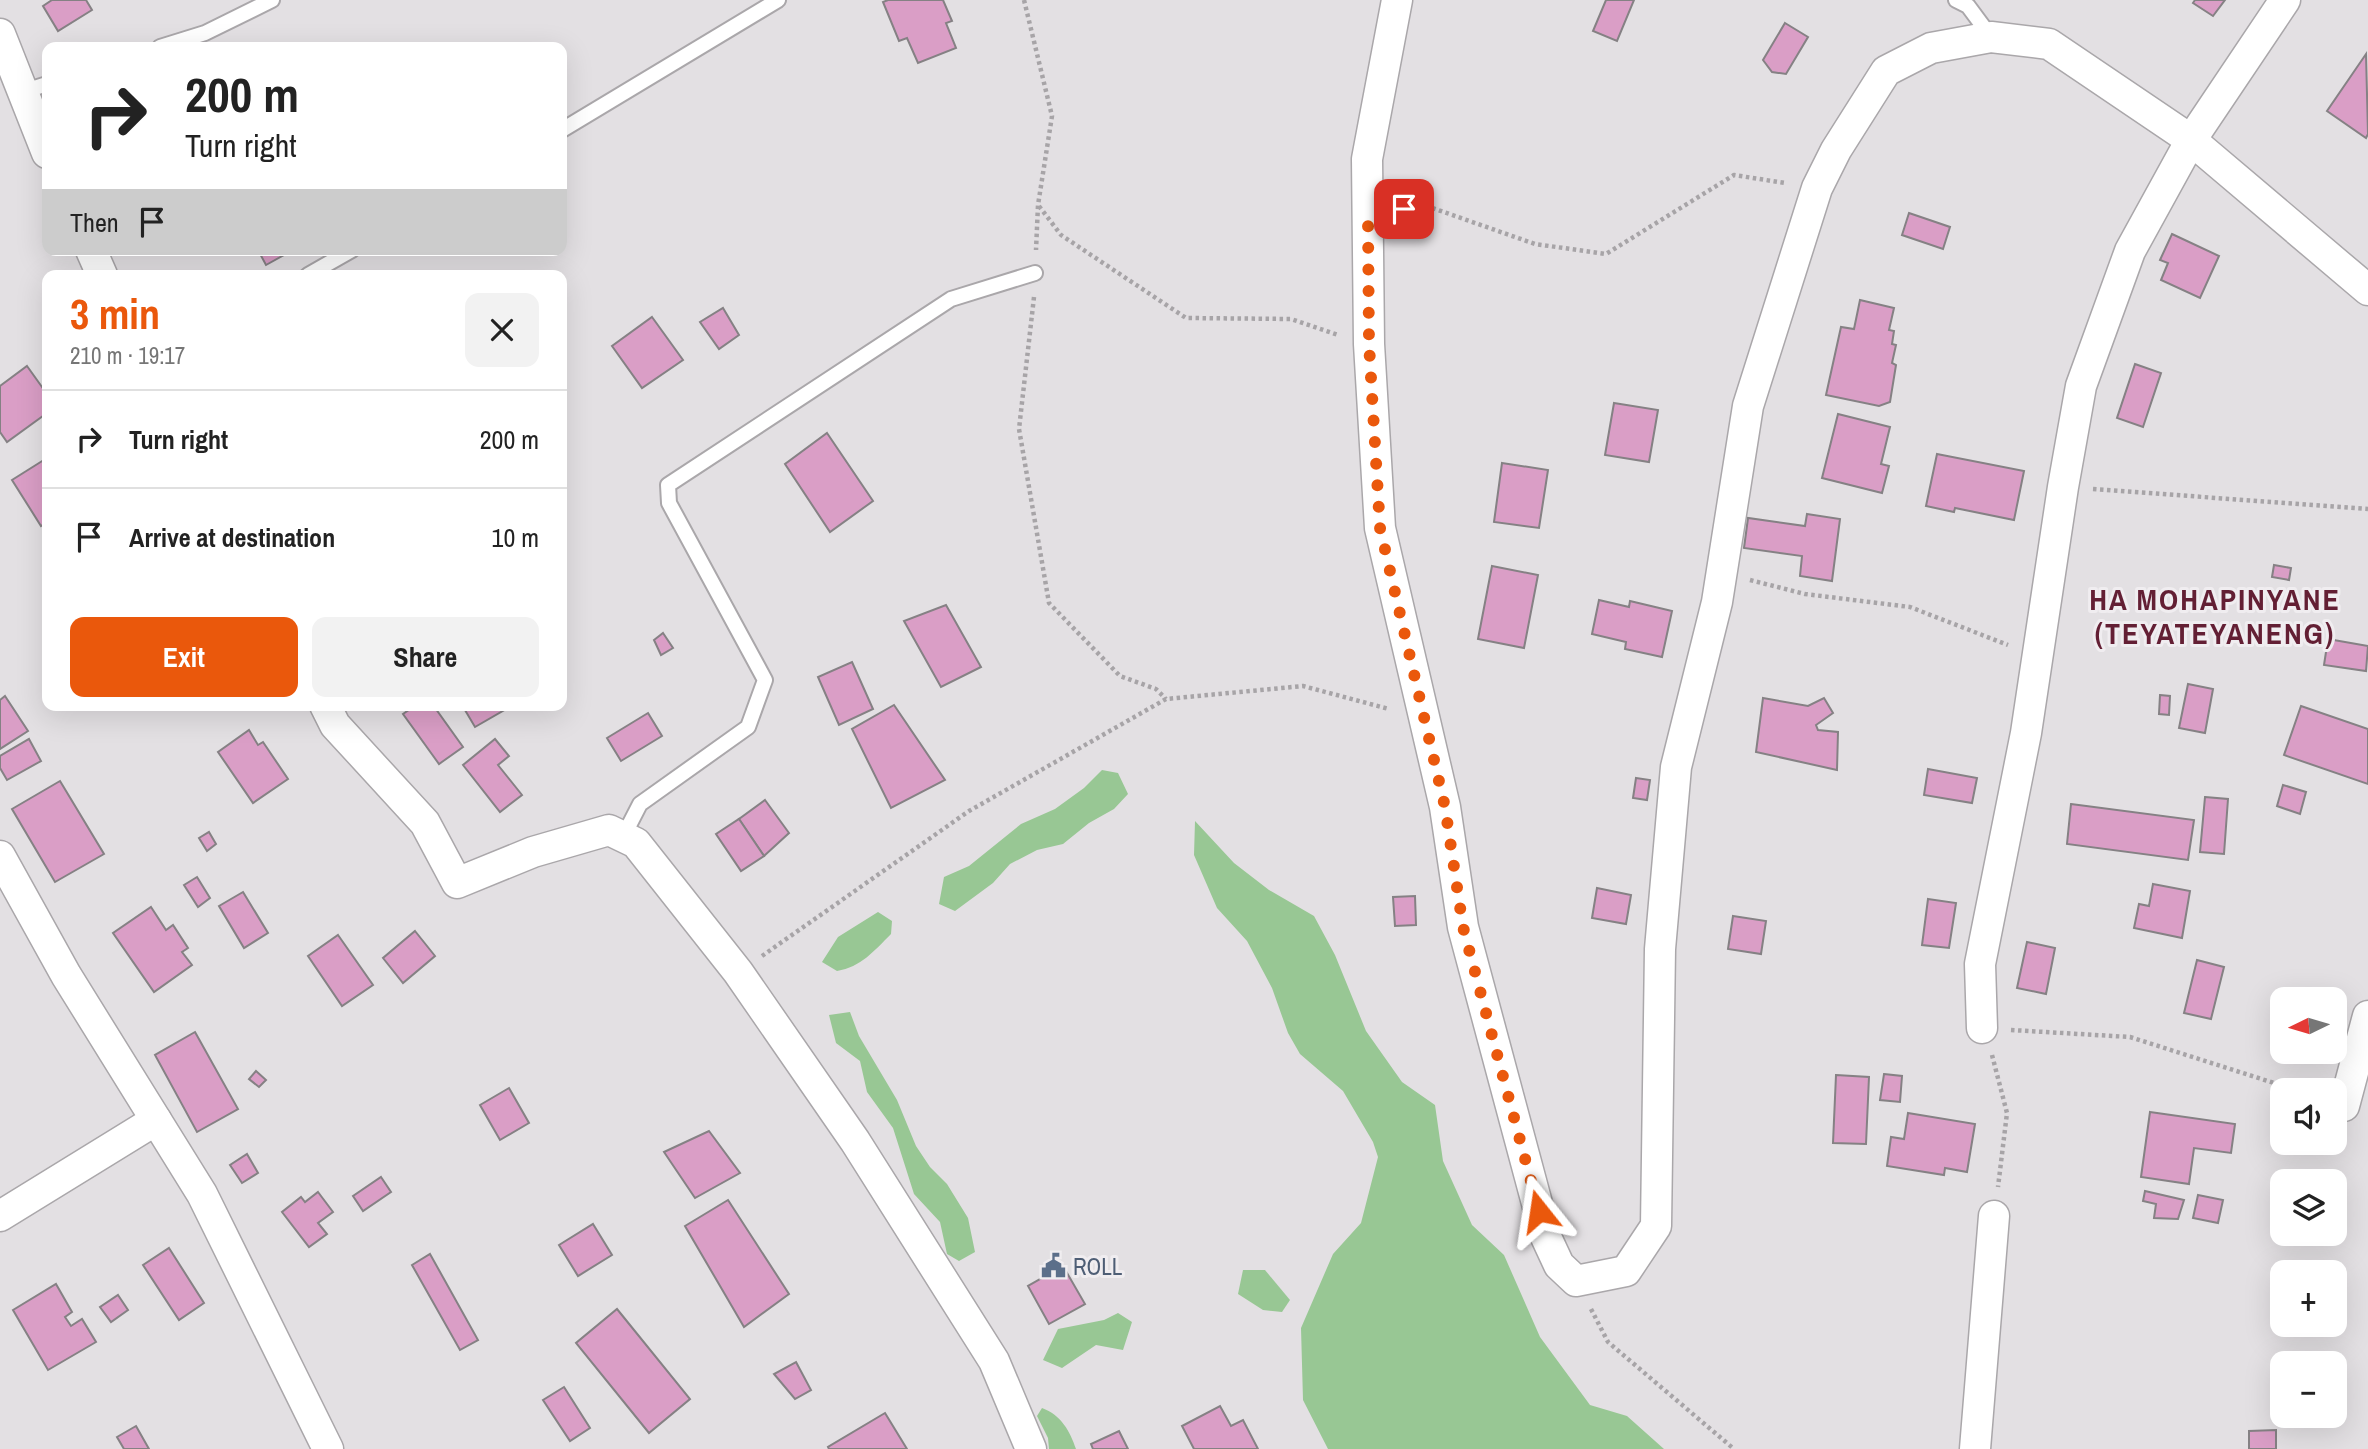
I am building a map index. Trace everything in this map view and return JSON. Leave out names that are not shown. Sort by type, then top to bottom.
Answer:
[{"type":"street","points":[[1397,0],[1367,159],[1369,344],[1380,528],[1445,807],[1463,927],[1542,1224],[1559,1265],[1576,1281],[1626,1271],[1656,1226],[1660,949],[1676,767],[1717,602],[1748,406],[1817,188],[1836,150],[1886,71],[1931,48],[1991,37],[2049,44],[2191,139],[2368,290]]},
{"type":"street","points":[[1982,1028],[1980,964],[2026,733],[2081,386],[2130,251],[2191,139],[2285,0]]},
{"type":"street","points":[[0,34],[35,88],[42,126]]},
{"type":"street","points":[[327,711],[335,725],[425,823],[457,883],[533,852],[609,830],[636,842],[737,972],[855,1141],[986,1349],[1031,1449]]},
{"type":"street","points":[[0,856],[66,975],[202,1194],[328,1449]]},
{"type":"street","points":[[2347,1095],[2368,1016]]},
{"type":"street","points":[[0,1216],[156,1120]]},
{"type":"street","points":[[1975,1449],[1994,1216]]},
{"type":"lane","points":[[176,42],[205,33],[272,0]]},
{"type":"lane","points":[[567,127],[778,0]]},
{"type":"lane","points":[[1956,0],[1968,6],[1991,37]]},
{"type":"lane","points":[[317,270],[341,256]]},
{"type":"lane","points":[[623,837],[640,804],[748,727],[765,680],[669,503],[668,485],[951,299],[1035,273]]},
{"type":"path","points":[[1024,0],[1052,116],[1038,205],[1034,308],[1018,429],[1049,603],[1120,676],[1156,689],[1166,699]]},
{"type":"path","points":[[1368,221],[1421,204],[1535,244],[1606,254],[1734,175],[1817,188]]},
{"type":"path","points":[[1038,205],[1060,235],[1186,318],[1291,319],[1369,344]]},
{"type":"path","points":[[2063,487],[2368,509]]},
{"type":"path","points":[[1717,602],[1746,579],[1805,594],[1910,607],[2038,656]]},
{"type":"path","points":[[737,972],[969,811],[1166,699],[1303,687],[1423,718]]},
{"type":"path","points":[[1994,1216],[2007,1113],[1999,1074],[1982,1028],[2130,1037],[2270,1082]]},
{"type":"path","points":[[1576,1281],[1608,1342],[1734,1449]]},
{"type":"green space","points":[[1102,770],[1118,773],[1128,794],[1114,809],[1089,823],[1063,844],[1037,850],[1010,864],[993,883],[955,911],[939,904],[944,877],[969,866],[1021,824],[1055,809],[1084,788]]},
{"type":"green space","points":[[1195,821],[1234,863],[1269,890],[1314,916],[1335,955],[1366,1031],[1402,1082],[1435,1105],[1443,1161],[1472,1225],[1504,1255],[1540,1337],[1590,1405],[1627,1416],[1664,1449],[1328,1449],[1303,1400],[1301,1328],[1333,1254],[1361,1223],[1378,1157],[1373,1142],[1343,1091],[1300,1054],[1288,1033],[1272,988],[1247,941],[1217,908],[1194,855]]},
{"type":"green space","points":[[878,912],[892,921],[891,934],[873,952],[853,966],[837,971],[822,962],[838,937]]},
{"type":"green space","points":[[850,1012],[859,1036],[897,1100],[916,1146],[930,1167],[947,1184],[968,1218],[975,1252],[959,1261],[947,1254],[940,1222],[914,1194],[893,1128],[867,1092],[860,1061],[836,1043],[829,1015]]},
{"type":"green space","points":[[1243,1270],[1265,1270],[1290,1300],[1282,1312],[1263,1310],[1238,1294]]},
{"type":"green space","points":[[1118,1313],[1132,1322],[1123,1350],[1096,1345],[1062,1368],[1043,1360],[1058,1329],[1104,1320]]},
{"type":"green space","points":[[1042,1408],[1064,1424],[1076,1449],[1049,1449],[1048,1438],[1037,1416]]},
{"type":"building","points":[[52,0],[86,0],[92,10],[58,31],[43,6]]},
{"type":"building","points":[[943,0],[952,21],[946,23],[956,48],[918,63],[907,38],[899,41],[883,2]]},
{"type":"building","points":[[1606,0],[1634,0],[1617,41],[1593,31]]},
{"type":"building","points":[[2195,0],[2225,0],[2213,16],[2193,3]]},
{"type":"building","points":[[1785,23],[1808,37],[1786,74],[1772,72],[1763,60]]},
{"type":"building","points":[[2366,54],[2368,134],[2366,138],[2327,111]]},
{"type":"building","points":[[1909,213],[1950,227],[1943,249],[1902,235]]},
{"type":"building","points":[[2172,234],[2219,256],[2200,298],[2161,280],[2168,263],[2160,260]]},
{"type":"building","points":[[261,256],[282,256],[266,265]]},
{"type":"building","points":[[1860,300],[1894,308],[1889,330],[1894,331],[1892,344],[1896,345],[1892,363],[1896,365],[1890,402],[1879,406],[1826,395],[1841,327],[1854,329]]},
{"type":"building","points":[[723,308],[739,335],[719,349],[700,322]]},
{"type":"building","points":[[652,317],[683,360],[642,388],[612,346]]},
{"type":"building","points":[[2135,364],[2161,373],[2143,427],[2117,418]]},
{"type":"building","points":[[27,366],[42,387],[42,417],[7,442],[0,432],[0,386]]},
{"type":"building","points":[[1614,403],[1658,410],[1649,462],[1605,455]]},
{"type":"building","points":[[1838,414],[1890,427],[1881,464],[1889,466],[1882,493],[1822,478]]},
{"type":"building","points":[[827,433],[873,501],[830,532],[785,464]]},
{"type":"building","points":[[1937,454],[2024,471],[2014,520],[1955,508],[1954,512],[1926,506]]},
{"type":"building","points":[[42,461],[41,526],[12,480]]},
{"type":"building","points":[[1502,463],[1548,470],[1539,528],[1494,522]]},
{"type":"building","points":[[1807,514],[1840,519],[1832,581],[1800,576],[1802,556],[1744,548],[1748,518],[1805,526]]},
{"type":"building","points":[[2274,565],[2291,568],[2289,580],[2272,577]]},
{"type":"building","points":[[1492,566],[1538,575],[1524,648],[1478,639]]},
{"type":"building","points":[[1599,600],[1629,607],[1630,601],[1672,611],[1662,657],[1625,649],[1626,642],[1592,634]]},
{"type":"building","points":[[946,605],[981,667],[941,687],[904,621]]},
{"type":"building","points":[[663,633],[673,648],[661,655],[654,640]]},
{"type":"building","points":[[2328,639],[2368,646],[2366,671],[2324,665]]},
{"type":"building","points":[[852,662],[873,709],[839,725],[818,677]]},
{"type":"building","points":[[2188,684],[2213,689],[2205,733],[2179,728]]},
{"type":"building","points":[[2160,695],[2170,696],[2169,715],[2159,714]]},
{"type":"building","points":[[5,696],[28,731],[0,749],[0,700]]},
{"type":"building","points":[[1763,698],[1808,706],[1824,698],[1833,713],[1816,725],[1818,730],[1838,732],[1837,770],[1756,752]]},
{"type":"building","points":[[894,705],[945,780],[891,808],[852,729]]},
{"type":"building","points":[[2301,706],[2368,729],[2368,784],[2284,755]]},
{"type":"building","points":[[407,711],[437,711],[463,747],[439,764],[403,714]]},
{"type":"building","points":[[466,711],[503,711],[475,727]]},
{"type":"building","points":[[648,713],[662,736],[621,761],[607,738]]},
{"type":"building","points":[[249,730],[258,745],[263,742],[288,779],[253,803],[218,752]]},
{"type":"building","points":[[29,739],[41,761],[7,780],[0,768],[0,756]]},
{"type":"building","points":[[495,739],[509,756],[498,765],[522,795],[500,812],[463,765]]},
{"type":"building","points":[[1928,769],[1977,778],[1972,803],[1924,795]]},
{"type":"building","points":[[1636,778],[1650,780],[1647,800],[1633,798]]},
{"type":"building","points":[[60,781],[104,854],[55,882],[12,809]]},
{"type":"building","points":[[2283,785],[2306,792],[2300,814],[2277,806]]},
{"type":"building","points":[[2205,797],[2228,799],[2224,854],[2200,852]]},
{"type":"building","points":[[765,800],[789,833],[764,856],[739,819]]},
{"type":"building","points":[[2071,804],[2194,820],[2188,860],[2067,844]]},
{"type":"building","points":[[739,819],[764,856],[741,871],[716,834]]},
{"type":"building","points":[[209,832],[216,844],[207,851],[199,838]]},
{"type":"building","points":[[197,877],[210,898],[198,907],[184,885]]},
{"type":"building","points":[[2153,884],[2190,891],[2182,938],[2134,928],[2139,904],[2149,906]]},
{"type":"building","points":[[1597,888],[1631,895],[1626,924],[1592,918]]},
{"type":"building","points":[[243,892],[268,933],[244,948],[219,906]]},
{"type":"building","points":[[1415,896],[1416,925],[1395,926],[1393,897]]},
{"type":"building","points":[[1928,899],[1956,903],[1949,948],[1922,945]]},
{"type":"building","points":[[151,907],[166,930],[173,925],[188,948],[182,952],[192,965],[154,992],[113,933]]},
{"type":"building","points":[[1733,916],[1766,921],[1761,954],[1728,949]]},
{"type":"building","points":[[415,931],[435,956],[403,983],[383,958]]},
{"type":"building","points":[[338,935],[373,985],[342,1006],[308,956]]},
{"type":"building","points":[[2027,942],[2055,948],[2046,994],[2017,988]]},
{"type":"building","points":[[2197,960],[2224,967],[2211,1019],[2184,1013]]},
{"type":"building","points":[[195,1032],[238,1109],[197,1132],[155,1055]]},
{"type":"building","points":[[256,1071],[266,1080],[259,1087],[249,1079]]},
{"type":"building","points":[[1884,1074],[1902,1076],[1900,1102],[1880,1100]]},
{"type":"building","points":[[1836,1075],[1869,1077],[1866,1144],[1833,1143]]},
{"type":"building","points":[[509,1088],[529,1123],[500,1140],[480,1105]]},
{"type":"building","points":[[2150,1112],[2235,1124],[2231,1153],[2194,1148],[2189,1184],[2141,1177]]},
{"type":"building","points":[[1908,1113],[1975,1124],[1967,1172],[1945,1168],[1944,1175],[1887,1166],[1891,1137],[1904,1139]]},
{"type":"building","points":[[709,1131],[740,1173],[695,1198],[664,1152]]},
{"type":"building","points":[[247,1154],[258,1173],[242,1183],[230,1165]]},
{"type":"building","points":[[381,1177],[391,1192],[363,1211],[353,1196]]},
{"type":"building","points":[[2145,1191],[2184,1200],[2178,1219],[2154,1218],[2156,1204],[2143,1201]]},
{"type":"building","points":[[318,1192],[333,1212],[318,1223],[327,1234],[309,1247],[282,1212],[301,1197],[305,1202]]},
{"type":"building","points":[[2198,1195],[2223,1200],[2218,1223],[2193,1218]]},
{"type":"building","points":[[728,1200],[789,1294],[744,1327],[685,1226]]},
{"type":"building","points":[[593,1224],[612,1255],[578,1276],[559,1245]]},
{"type":"building","points":[[169,1248],[204,1303],[179,1320],[143,1265]]},
{"type":"building","points":[[430,1254],[478,1340],[460,1350],[412,1265]]},
{"type":"building","points":[[1063,1266],[1085,1304],[1049,1324],[1028,1286]]},
{"type":"building","points":[[56,1284],[72,1312],[65,1317],[71,1326],[82,1319],[96,1342],[48,1370],[13,1310]]},
{"type":"building","points":[[118,1295],[128,1310],[111,1322],[100,1307]]},
{"type":"building","points":[[617,1309],[690,1399],[649,1433],[576,1343]]},
{"type":"building","points":[[796,1362],[811,1390],[795,1399],[774,1374]]},
{"type":"building","points":[[564,1387],[590,1428],[570,1441],[543,1400]]},
{"type":"building","points":[[1220,1406],[1231,1426],[1243,1420],[1258,1449],[1194,1449],[1182,1426]]},
{"type":"building","points":[[885,1413],[907,1449],[829,1449],[828,1447]]},
{"type":"building","points":[[136,1426],[149,1449],[124,1449],[117,1437]]},
{"type":"building","points":[[2276,1430],[2276,1449],[2249,1449],[2249,1431]]},
{"type":"building","points":[[1119,1431],[1128,1449],[1093,1449],[1091,1444]]},
{"type":"place","name":"ROLL","points":[[1053,1266]]},
{"type":"district","name":"HA MOHAPINYANE (TEYATEYANENG)","points":[[2215,616]]},
{"type":"route","points":[[1404,209],[1368,221],[1369,344],[1380,528],[1445,807],[1463,927],[1539,1211]]}]
